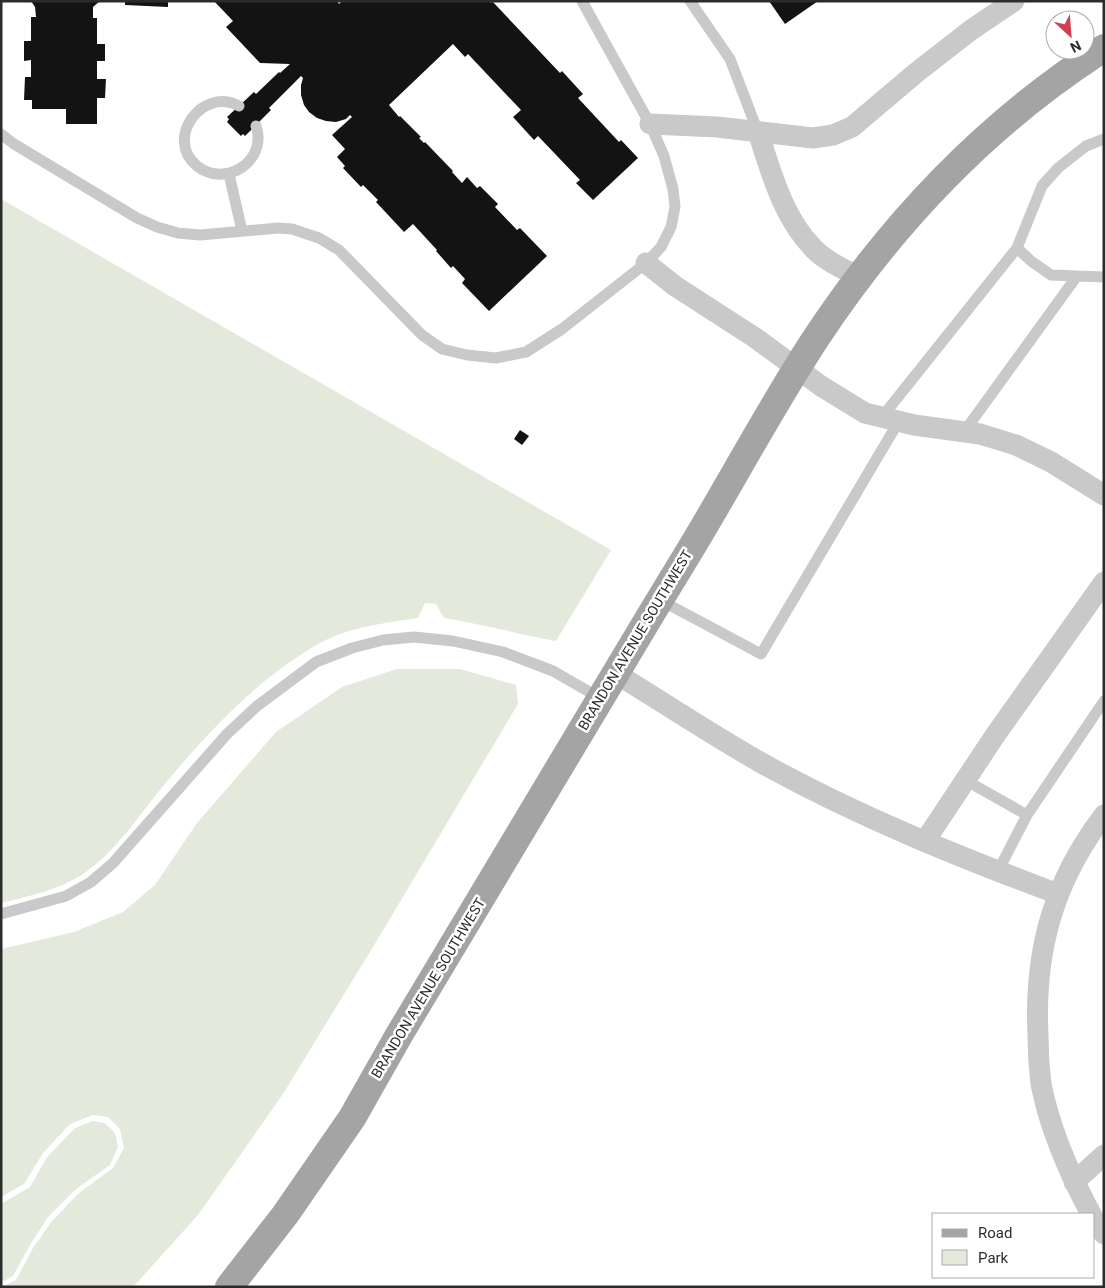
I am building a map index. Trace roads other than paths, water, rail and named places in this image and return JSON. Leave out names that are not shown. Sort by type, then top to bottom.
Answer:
[{"type":"main road","name":"BRANDON AVENUE SOUTHWEST","points":[[229,1287],[285,1215],[352,1118],[404,1026],[797,369],[816,338],[859,277],[926,196],[975,146],[1028,101],[1071,69],[1104,48]]},
{"type":"street","points":[[650,124],[717,127],[813,138],[833,135],[852,127],[990,8],[1014,1]]},
{"type":"street","points":[[758,132],[772,176],[799,232],[814,250],[834,264],[859,277]]},
{"type":"street","points":[[646,263],[675,286],[754,337],[821,386],[865,413],[914,425],[980,434],[1016,445],[1051,462],[1104,495]]},
{"type":"street","points":[[925,841],[996,734],[1104,582]]},
{"type":"street","points":[[615,673],[766,765],[839,803],[925,841],[1058,894]]},
{"type":"street","points":[[1090,1213],[1074,1182],[1053,1130],[1039,1064],[1037,1012],[1040,960],[1045,933],[1058,894],[1066,875],[1088,836],[1104,815]]},
{"type":"street","points":[[1074,1182],[1104,1154]]},
{"type":"street","points":[[1095,1220],[1104,1234]]},
{"type":"lane","points":[[1,134],[14,144],[136,218],[157,227],[178,233],[200,235],[278,228],[292,229],[319,238],[339,250],[417,330],[442,349],[467,355],[496,358],[526,352],[562,329],[646,263],[661,247],[671,227],[675,207],[673,189],[664,156],[650,124],[582,1]]},
{"type":"lane","points":[[690,1],[730,59],[758,132]]},
{"type":"lane","points":[[239,106],[226,102],[214,102],[203,106],[191,118],[185,134],[185,146],[189,156],[196,165],[206,172],[217,175],[239,170],[255,154],[258,142],[256,126]]},
{"type":"lane","points":[[660,600],[761,654],[890,419],[1017,248],[1042,186],[1058,168],[1086,146],[1104,139]]},
{"type":"lane","points":[[228,174],[242,231]]},
{"type":"lane","points":[[1017,248],[1051,275],[1104,277]]},
{"type":"lane","points":[[964,432],[1077,276]]},
{"type":"lane","points":[[1,914],[66,896],[91,882],[113,863],[227,734],[257,706],[316,662],[352,648],[383,640],[414,637],[453,641],[503,652],[553,671],[600,698]]},
{"type":"lane","points":[[998,871],[1027,815],[1104,701]]},
{"type":"lane","points":[[965,780],[1027,815]]}]
